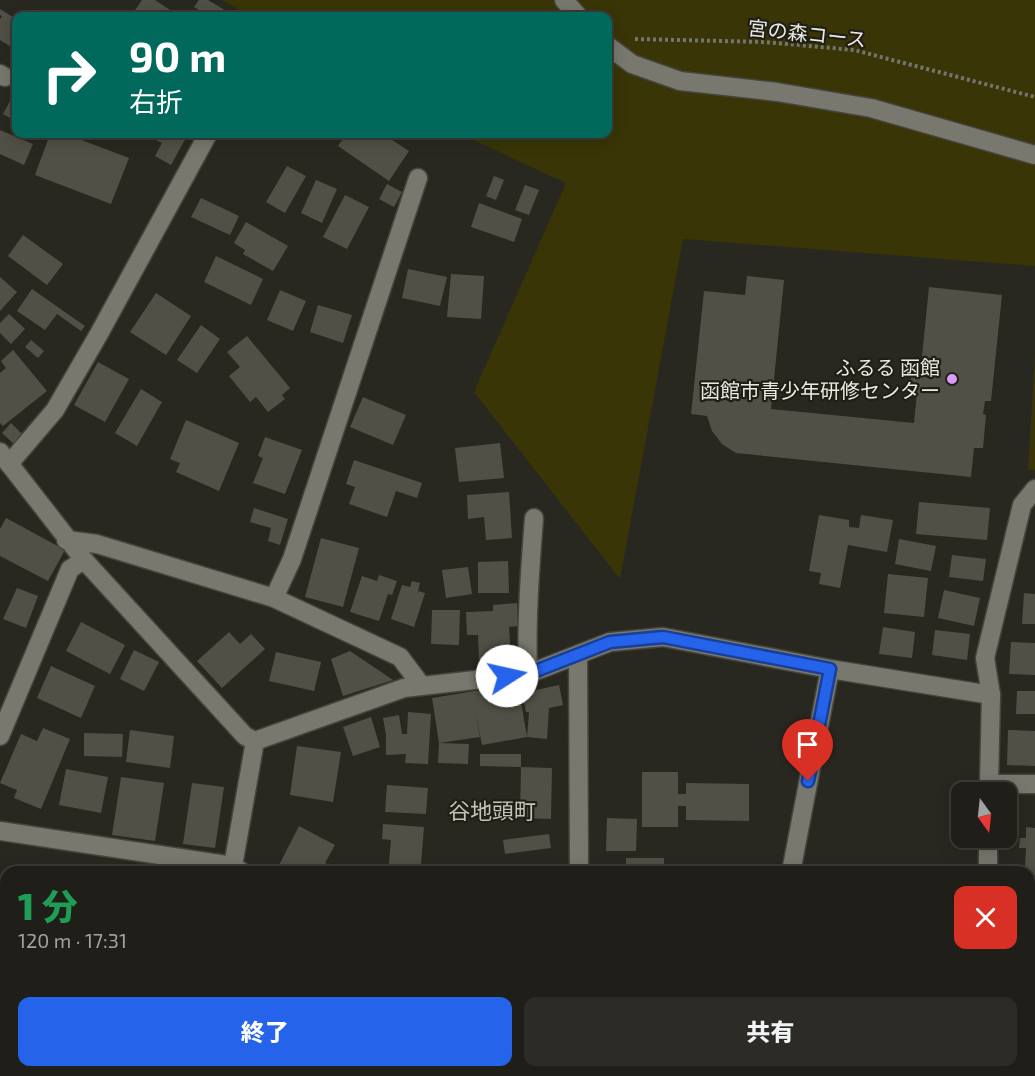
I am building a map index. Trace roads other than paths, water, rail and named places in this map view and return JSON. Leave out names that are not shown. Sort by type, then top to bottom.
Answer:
[{"type":"street","points":[[564,0],[574,12]]},
{"type":"street","points":[[612,49],[632,64],[680,81],[777,92],[871,108],[1035,155]]},
{"type":"street","points":[[206,138],[55,410],[5,458],[66,540],[245,736],[255,741],[404,688],[528,674],[610,642],[663,637],[830,669],[991,695]]},
{"type":"street","points":[[274,598],[292,559],[418,178]]},
{"type":"street","points":[[989,782],[991,695],[985,658],[1022,505],[1035,489]]},
{"type":"street","points":[[528,674],[528,595],[534,518]]},
{"type":"street","points":[[66,540],[97,544],[274,598],[400,657],[421,685]]},
{"type":"street","points":[[0,736],[70,569],[84,560]]},
{"type":"street","points":[[578,656],[579,866]]},
{"type":"street","points":[[792,866],[830,669]]},
{"type":"street","points":[[237,866],[255,741]]},
{"type":"street","points":[[1017,786],[1035,784]]},
{"type":"street","points":[[0,831],[212,866]]},
{"type":"street","points":[[988,848],[988,866]]},
{"type":"place","name":"ふるる 函館 函館市青少年研修センター","points":[[952,379]]},
{"type":"district","name":"谷地頭町","points":[[492,811]]}]
